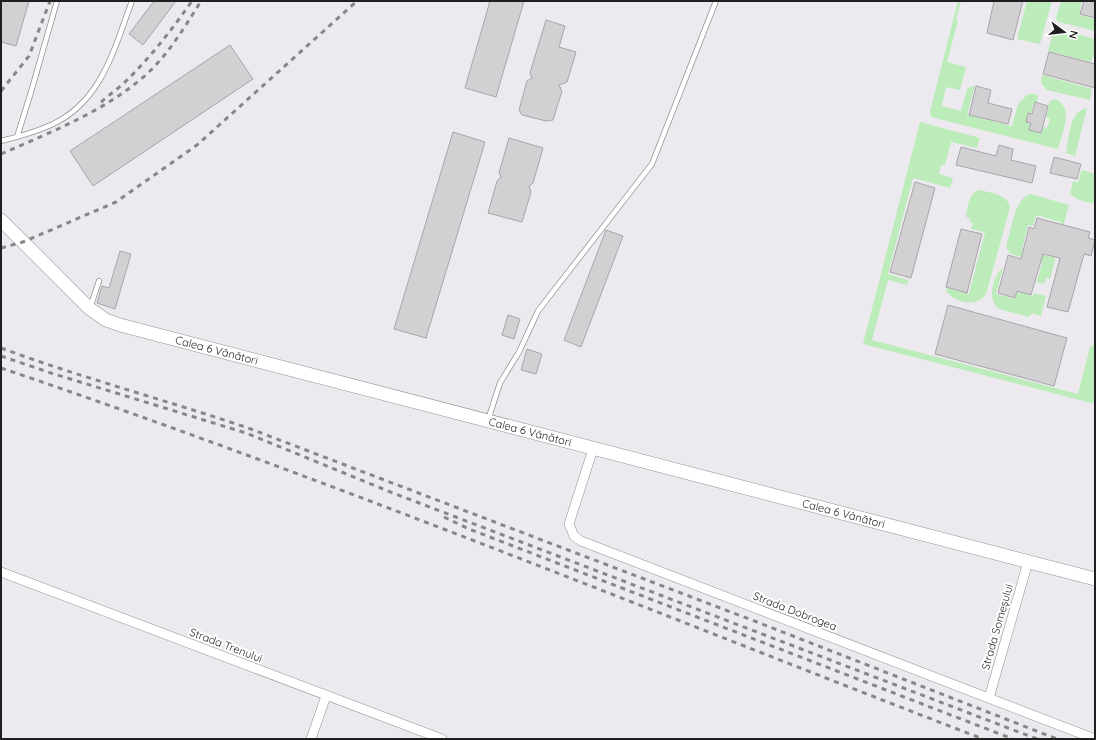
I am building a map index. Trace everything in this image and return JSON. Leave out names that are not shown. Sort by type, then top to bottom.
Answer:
[{"type":"main road","name":"Calea 6 Vânători","points":[[1,220],[90,309],[106,320],[131,328],[593,449],[1095,579]]},
{"type":"street","name":"Strada Dobrogea","points":[[593,449],[569,524],[574,536],[581,541],[1095,739]]},
{"type":"street","name":"Strada Someșului","points":[[989,698],[1028,562]]},
{"type":"street","name":"Strada Trenului","points":[[1,572],[442,739]]},
{"type":"street","points":[[311,739],[326,696]]},
{"type":"lane","points":[[17,137],[57,1]]},
{"type":"lane","points":[[1,142],[52,125],[70,114],[87,100],[98,84],[109,62],[132,1]]},
{"type":"lane","points":[[488,421],[500,383],[519,352],[538,311],[652,164],[716,1]]},
{"type":"lane","points":[[90,309],[99,281]]},
{"type":"green space","points":[[958,1],[961,1],[956,20],[958,21],[947,62],[966,67],[960,90],[946,87],[942,106],[961,111],[967,89],[975,85],[967,115],[1012,126],[1018,104],[1028,94],[1036,94],[1038,96],[1037,102],[1034,102],[1031,113],[1028,113],[1026,122],[1030,124],[1029,130],[1041,134],[1044,127],[1047,128],[1050,119],[1046,117],[1050,101],[1055,99],[1061,103],[1066,114],[1066,121],[1058,149],[931,117],[930,111]]},
{"type":"green space","points":[[1027,1],[1052,1],[1040,44],[1017,39]]},
{"type":"green space","points":[[1061,1],[1082,1],[1079,15],[1095,19],[1095,31],[1059,22],[1056,18]]},
{"type":"green space","points":[[1058,29],[1095,39],[1095,54],[1091,62],[1048,51],[1053,32]]},
{"type":"green space","points":[[1042,75],[1092,89],[1090,100],[1047,90],[1041,83]]},
{"type":"green space","points":[[1087,108],[1075,156],[1066,153],[1073,119],[1081,110]]},
{"type":"green space","points":[[920,122],[980,138],[977,148],[951,142],[945,165],[941,165],[939,174],[953,178],[950,188],[913,178],[888,274],[908,280],[907,285],[888,280],[872,340],[1078,394],[1090,347],[1095,344],[1095,404],[863,344]]},
{"type":"green space","points":[[1082,170],[1095,174],[1095,204],[1079,200],[1070,194],[1073,181],[1078,182]]},
{"type":"green space","points":[[979,190],[1003,197],[1009,203],[1010,208],[986,294],[977,301],[966,302],[960,301],[946,291],[947,288],[969,294],[985,232],[971,229],[973,223],[969,221],[970,218],[966,217],[971,197]]},
{"type":"green space","points":[[1031,194],[1069,205],[1062,231],[1059,230],[1061,222],[1036,215],[1033,226],[1028,225],[1022,249],[1051,257],[1056,240],[1060,241],[1050,279],[1046,278],[1044,284],[1037,282],[1042,263],[1011,254],[1006,247],[1017,208],[1025,197]]},
{"type":"green space","points":[[1003,268],[996,294],[1015,299],[1017,292],[1033,296],[1034,293],[1046,296],[1041,316],[1032,313],[1029,317],[999,309],[995,305],[992,288],[996,277]]},
{"type":"building","points":[[1,1],[29,1],[16,46],[1,42]]},
{"type":"building","points":[[154,1],[176,1],[143,45],[129,34]]},
{"type":"building","points":[[490,1],[524,1],[496,97],[465,88]]},
{"type":"building","points":[[994,1],[1023,1],[1013,40],[987,33]]},
{"type":"building","points":[[1084,1],[1095,1],[1095,18],[1080,14]]},
{"type":"building","points":[[546,20],[565,26],[559,47],[576,52],[567,82],[559,85],[562,91],[553,120],[546,121],[522,115],[519,110],[527,81],[532,78],[530,73]]},
{"type":"building","points":[[230,45],[253,79],[93,186],[70,151]]},
{"type":"building","points":[[1049,52],[1095,64],[1095,88],[1043,74]]},
{"type":"building","points":[[976,86],[991,90],[988,103],[1012,109],[1008,124],[969,115]]},
{"type":"building","points":[[1035,102],[1048,106],[1041,133],[1029,130],[1031,123],[1026,122],[1028,113],[1032,114]]},
{"type":"building","points":[[453,132],[485,142],[426,338],[394,329]]},
{"type":"building","points":[[509,138],[543,148],[533,183],[529,186],[531,192],[522,222],[488,213],[497,181],[501,177],[499,173]]},
{"type":"building","points":[[999,145],[1013,149],[1011,160],[1036,166],[1032,183],[956,165],[961,147],[996,156]]},
{"type":"building","points":[[1054,157],[1081,164],[1077,179],[1050,173]]},
{"type":"building","points":[[915,182],[935,188],[911,278],[890,272]]},
{"type":"building","points":[[1037,218],[1090,232],[1088,238],[1095,240],[1091,256],[1084,254],[1068,312],[1047,307],[1060,258],[1043,254],[1031,295],[1017,291],[1015,298],[998,293],[1008,255],[1021,259],[1029,227],[1034,229]]},
{"type":"building","points":[[961,229],[982,234],[967,293],[946,287]]},
{"type":"building","points":[[606,230],[623,236],[581,347],[564,340]]},
{"type":"building","points":[[120,251],[131,254],[115,309],[97,303],[102,286],[109,288]]},
{"type":"building","points":[[948,305],[1067,338],[1054,386],[935,354]]},
{"type":"building","points":[[508,315],[520,319],[514,339],[502,335]]},
{"type":"building","points":[[527,349],[542,354],[536,374],[521,370]]},
{"type":"railway","points":[[1,91],[29,56],[50,1]]},
{"type":"railway","points":[[101,102],[123,84],[142,65],[168,34],[192,1]]},
{"type":"railway","points":[[1,154],[80,118],[117,97],[135,84],[151,70],[165,54],[178,37],[201,1]]},
{"type":"railway","points":[[1,248],[23,242],[116,202],[197,145],[357,1]]},
{"type":"railway","points":[[1,348],[248,428],[757,622],[1057,739]]},
{"type":"railway","points":[[1,356],[51,373],[246,433],[393,493],[1037,739]]},
{"type":"railway","points":[[1,368],[125,411],[371,501],[983,739]]},
{"type":"railway","points":[[444,517],[469,529],[1013,739]]}]
